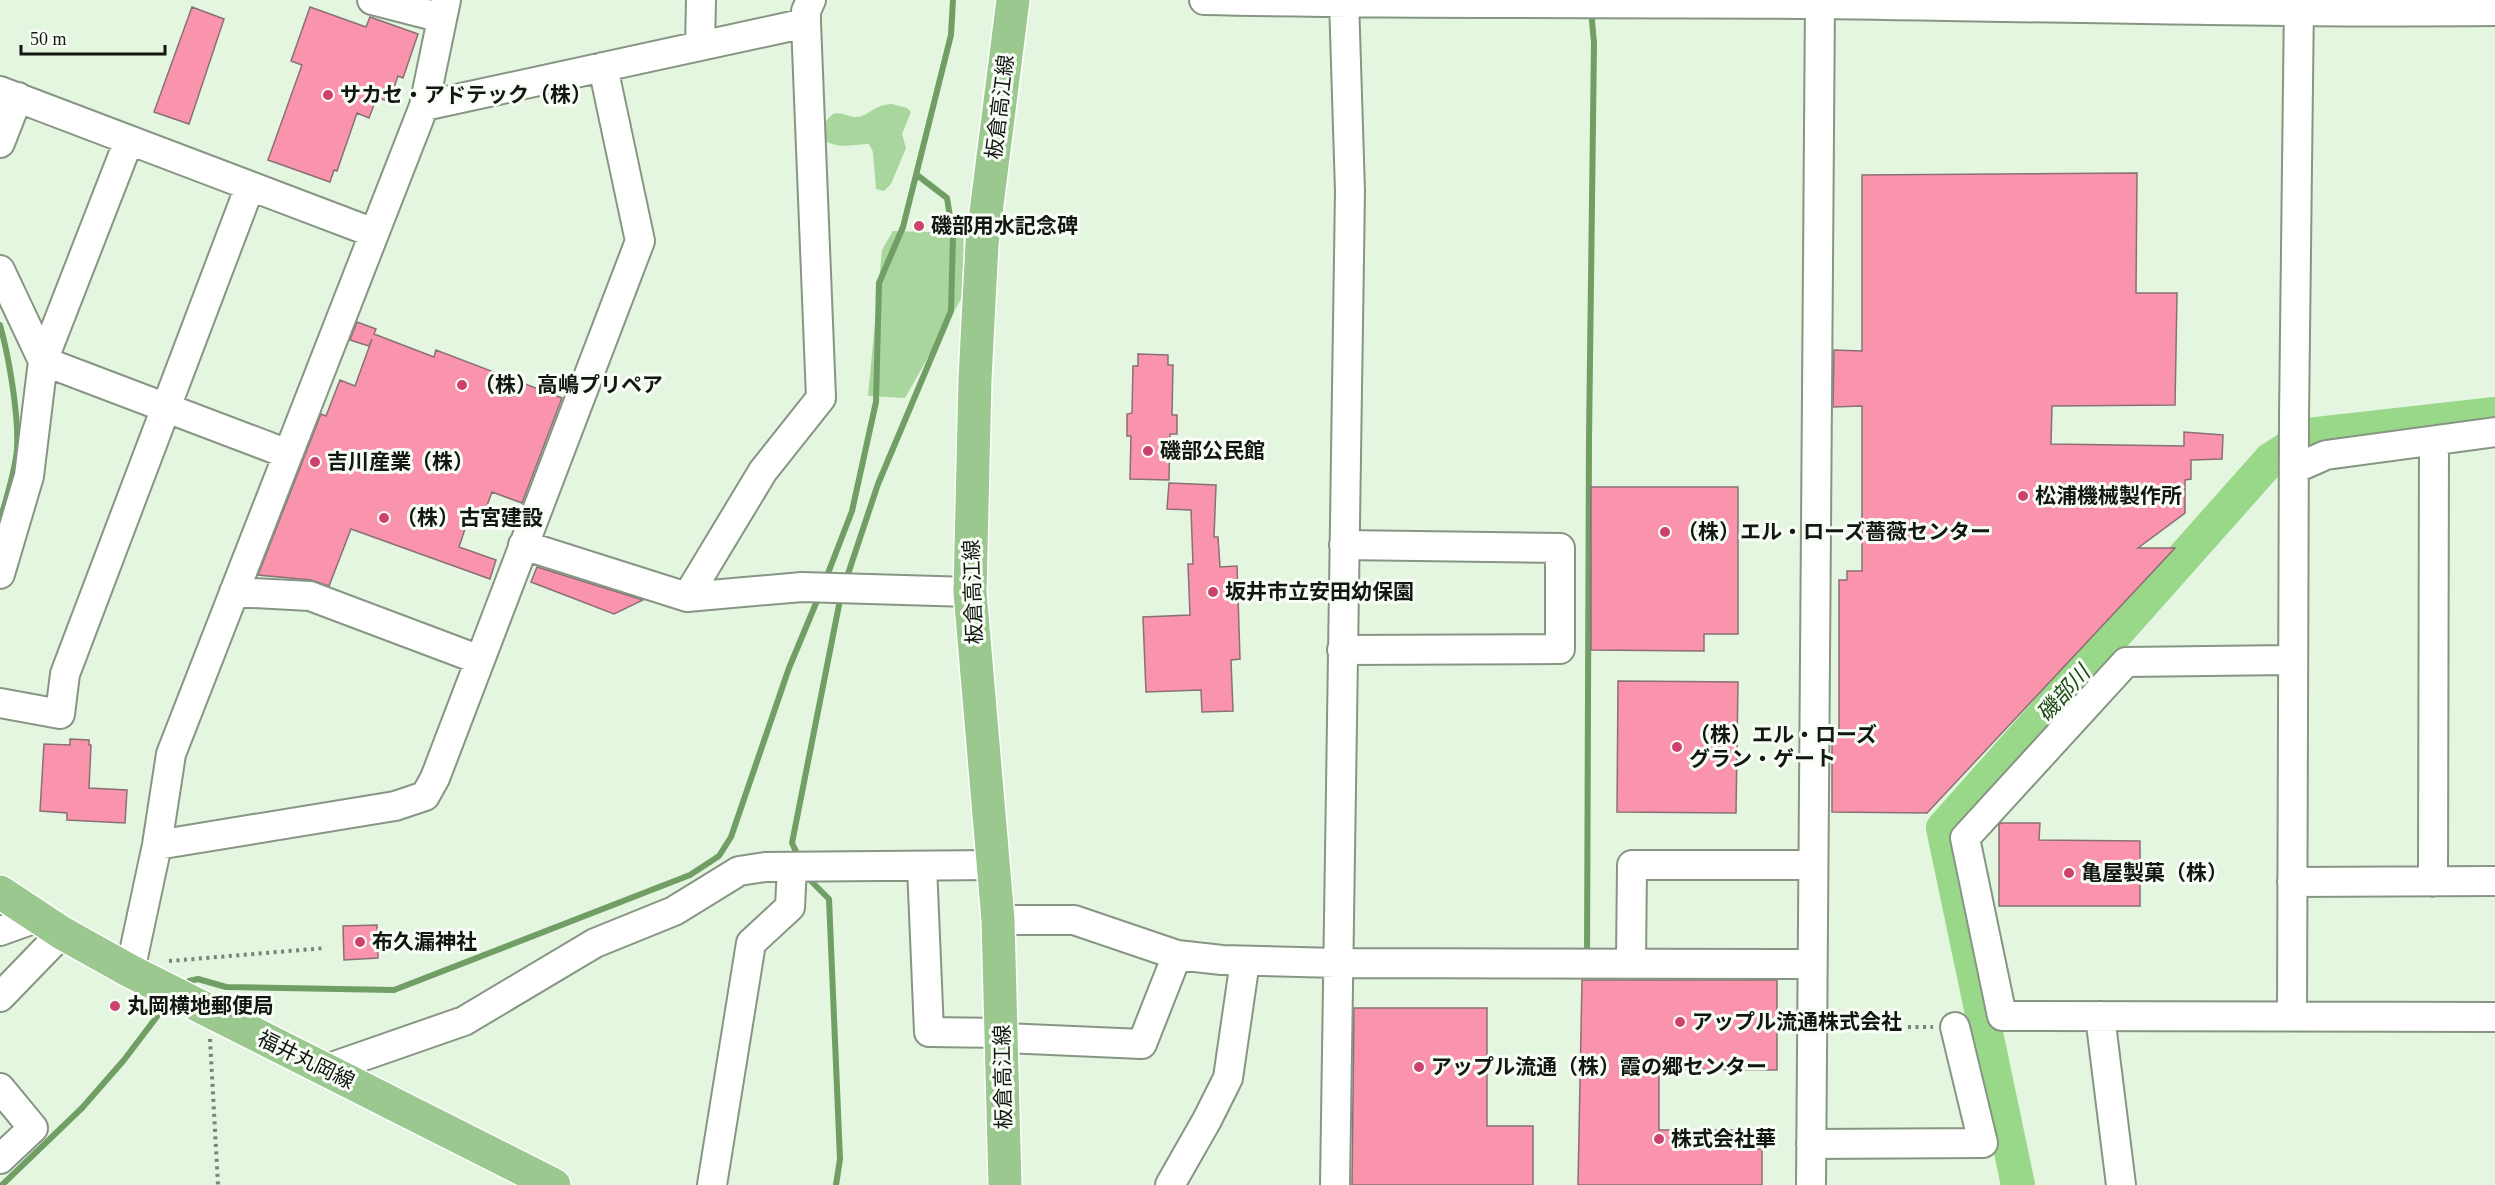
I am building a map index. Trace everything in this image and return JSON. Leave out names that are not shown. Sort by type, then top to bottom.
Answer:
[{"type":"main road","name":"板倉高江線","points":[[1005,1185],[998,920],[970,592],[975,379],[982,244],[1013,0]]},
{"type":"main road","name":"福井丸岡線","points":[[0,892],[51,925],[209,1012],[554,1185]]},
{"type":"street","points":[[132,968],[157,844],[171,754],[424,106],[444,9],[372,0]]},
{"type":"street","points":[[700,46],[701,0]]},
{"type":"street","points":[[1204,0],[2299,6],[2495,11]]},
{"type":"street","points":[[1335,1185],[1350,191],[1344,2]]},
{"type":"street","points":[[1811,1185],[1820,2]]},
{"type":"street","points":[[2292,1016],[2299,6]]},
{"type":"street","points":[[424,106],[700,46],[808,11],[821,398],[764,471],[687,597]]},
{"type":"street","points":[[157,844],[395,807],[425,796],[435,778],[640,241],[603,67]]},
{"type":"street","points":[[0,143],[9,94],[374,233]]},
{"type":"street","points":[[0,574],[29,476],[43,361],[129,140]]},
{"type":"street","points":[[0,703],[60,714],[65,674],[250,186]]},
{"type":"street","points":[[0,270],[43,361],[288,454]]},
{"type":"street","points":[[2294,469],[2326,455],[2495,432]]},
{"type":"street","points":[[2433,882],[2434,441]]},
{"type":"street","points":[[523,545],[687,597],[802,587],[970,592]]},
{"type":"street","points":[[1342,650],[1560,649],[1560,548],[1344,545]]},
{"type":"street","points":[[234,592],[310,596],[480,660]]},
{"type":"street","points":[[2293,660],[2126,662],[1965,838],[2002,1016],[2495,1017]]},
{"type":"street","points":[[326,1069],[464,1021],[595,943],[674,911],[739,871],[765,867],[992,865]]},
{"type":"street","points":[[1631,962],[1632,865],[1812,865]]},
{"type":"street","points":[[922,866],[929,1032],[1142,1044],[1177,955]]},
{"type":"street","points":[[712,1185],[751,943],[790,908],[792,867]]},
{"type":"street","points":[[2292,882],[2495,881]]},
{"type":"street","points":[[998,920],[1074,920],[1177,955],[1245,961],[1811,964]]},
{"type":"street","points":[[0,931],[51,925]]},
{"type":"street","points":[[0,996],[51,925]]},
{"type":"street","points":[[1170,1185],[1208,1120],[1228,1078],[1245,961]]},
{"type":"street","points":[[2100,1016],[2121,1185]]},
{"type":"street","points":[[1811,1144],[1983,1143],[1955,1027]]},
{"type":"street","points":[[0,1088],[33,1128],[0,1159]]},
{"type":"path","points":[[132,968],[326,948]]},
{"type":"path","points":[[209,1012],[218,1185]]},
{"type":"path","points":[[1811,1027],[1955,1027]]},
{"type":"green space","points":[[892,104],[907,108],[911,112],[902,134],[906,148],[891,184],[884,191],[876,189],[873,152],[869,144],[841,146],[830,143],[824,140],[823,125],[833,114],[857,117],[880,106]]},
{"type":"green space","points":[[893,231],[963,233],[965,292],[905,398],[868,396],[882,250]]},
{"type":"building","points":[[192,7],[224,19],[189,124],[154,112]]},
{"type":"building","name":"サカセ・アドテック（株）","points":[[310,7],[366,27],[370,17],[418,34],[403,78],[398,76],[389,102],[377,97],[369,118],[357,113],[337,171],[334,170],[330,182],[268,160],[302,65],[291,61]]},
{"type":"building","name":"松浦機械製作所","points":[[2137,173],[2136,293],[2177,293],[2175,405],[2052,406],[2051,444],[2184,446],[2184,432],[2223,435],[2222,459],[2191,460],[2191,479],[2185,480],[2185,513],[2138,548],[2175,548],[1927,813],[1832,812],[1832,731],[1839,731],[1839,580],[1847,580],[1847,571],[1862,571],[1862,406],[1833,407],[1834,350],[1862,351],[1862,175]]},
{"type":"building","points":[[357,322],[376,329],[374,334],[434,357],[436,350],[562,398],[522,503],[492,492],[482,519],[470,514],[459,547],[496,560],[490,579],[351,529],[329,586],[311,580],[258,575],[321,414],[326,416],[340,380],[355,386],[372,339],[369,346],[350,340]]},
{"type":"building","points":[[1138,354],[1168,355],[1168,365],[1173,365],[1172,415],[1177,415],[1177,434],[1170,434],[1169,480],[1130,479],[1131,436],[1127,436],[1127,414],[1132,413],[1133,366],[1138,366]]},
{"type":"building","points":[[1169,483],[1216,485],[1214,537],[1218,537],[1220,567],[1237,566],[1240,659],[1231,660],[1233,711],[1202,712],[1201,690],[1146,692],[1143,617],[1190,615],[1188,564],[1193,564],[1191,510],[1167,509]]},
{"type":"building","name":"（株）エル・ローズ薔薇センター","points":[[1591,487],[1738,487],[1738,634],[1704,634],[1704,651],[1591,650]]},
{"type":"building","points":[[537,567],[643,600],[614,614],[531,582]]},
{"type":"building","name":"（株）エル・ローズ グラン・ゲート","points":[[1618,681],[1738,682],[1736,813],[1617,812]]},
{"type":"building","points":[[70,739],[89,740],[89,745],[91,745],[89,788],[127,790],[125,823],[67,820],[67,813],[40,811],[44,744],[70,745]]},
{"type":"building","name":"亀屋製菓（株）","points":[[2001,823],[2040,823],[2039,840],[2140,841],[2140,906],[1999,906],[1999,825]]},
{"type":"building","name":"布久漏神社","points":[[377,925],[378,958],[344,960],[343,926]]},
{"type":"building","points":[[1582,980],[1777,980],[1777,1070],[1659,1069],[1659,1130],[1739,1130],[1739,1148],[1762,1149],[1762,1185],[1578,1185]]},
{"type":"building","name":"アップル流通（株）霞の郷センター","points":[[1354,1008],[1487,1008],[1487,1126],[1533,1126],[1533,1185],[1352,1185]]},
{"type":"waterway","points":[[825,581],[852,511],[876,402],[879,283],[903,227],[951,35],[953,0]]},
{"type":"waterway","points":[[1587,956],[1589,439],[1594,43],[1591,10]]},
{"type":"waterway","points":[[846,580],[878,484],[951,311],[953,236],[947,198],[917,175]]},
{"type":"waterway","points":[[0,325],[13,387],[17,436],[14,467],[0,521]]},
{"type":"waterway","name":"磯部川","points":[[2018,1185],[1943,828],[2270,460],[2308,435],[2495,414]]},
{"type":"waterway","points":[[799,858],[792,843],[841,595]]},
{"type":"waterway","points":[[184,986],[189,981],[198,979],[226,987],[394,990],[690,875],[719,856],[731,837],[789,668],[819,596]]},
{"type":"waterway","points":[[806,876],[829,899],[840,1159],[836,1185]]},
{"type":"waterway","points":[[2,1185],[82,1108],[124,1060],[168,1002]]},
{"type":"place","name":"サカセ・アドテック（株）","points":[[328,95]]},
{"type":"place","name":"磯部用水記念碑","points":[[919,226]]},
{"type":"place","name":"（株）高嶋プリペア","points":[[462,385]]},
{"type":"place","name":"磯部公民館","points":[[1148,451]]},
{"type":"place","name":"吉川産業（株）","points":[[315,462]]},
{"type":"place","name":"松浦機械製作所","points":[[2023,496]]},
{"type":"place","name":"（株）古宮建設","points":[[384,518]]},
{"type":"place","name":"（株）エル・ローズ薔薇センター","points":[[1665,532]]},
{"type":"place","name":"坂井市立安田幼保園","points":[[1213,592]]},
{"type":"place","name":"（株）エル・ローズ グラン・ゲート","points":[[1677,747]]},
{"type":"place","name":"亀屋製菓（株）","points":[[2069,873]]},
{"type":"place","name":"布久漏神社","points":[[360,942]]},
{"type":"place","name":"丸岡横地郵便局","points":[[115,1006]]},
{"type":"place","name":"アップル流通株式会社","points":[[1680,1022]]},
{"type":"place","name":"アップル流通（株）霞の郷センター","points":[[1419,1067]]},
{"type":"place","name":"株式会社華","points":[[1659,1139]]}]
